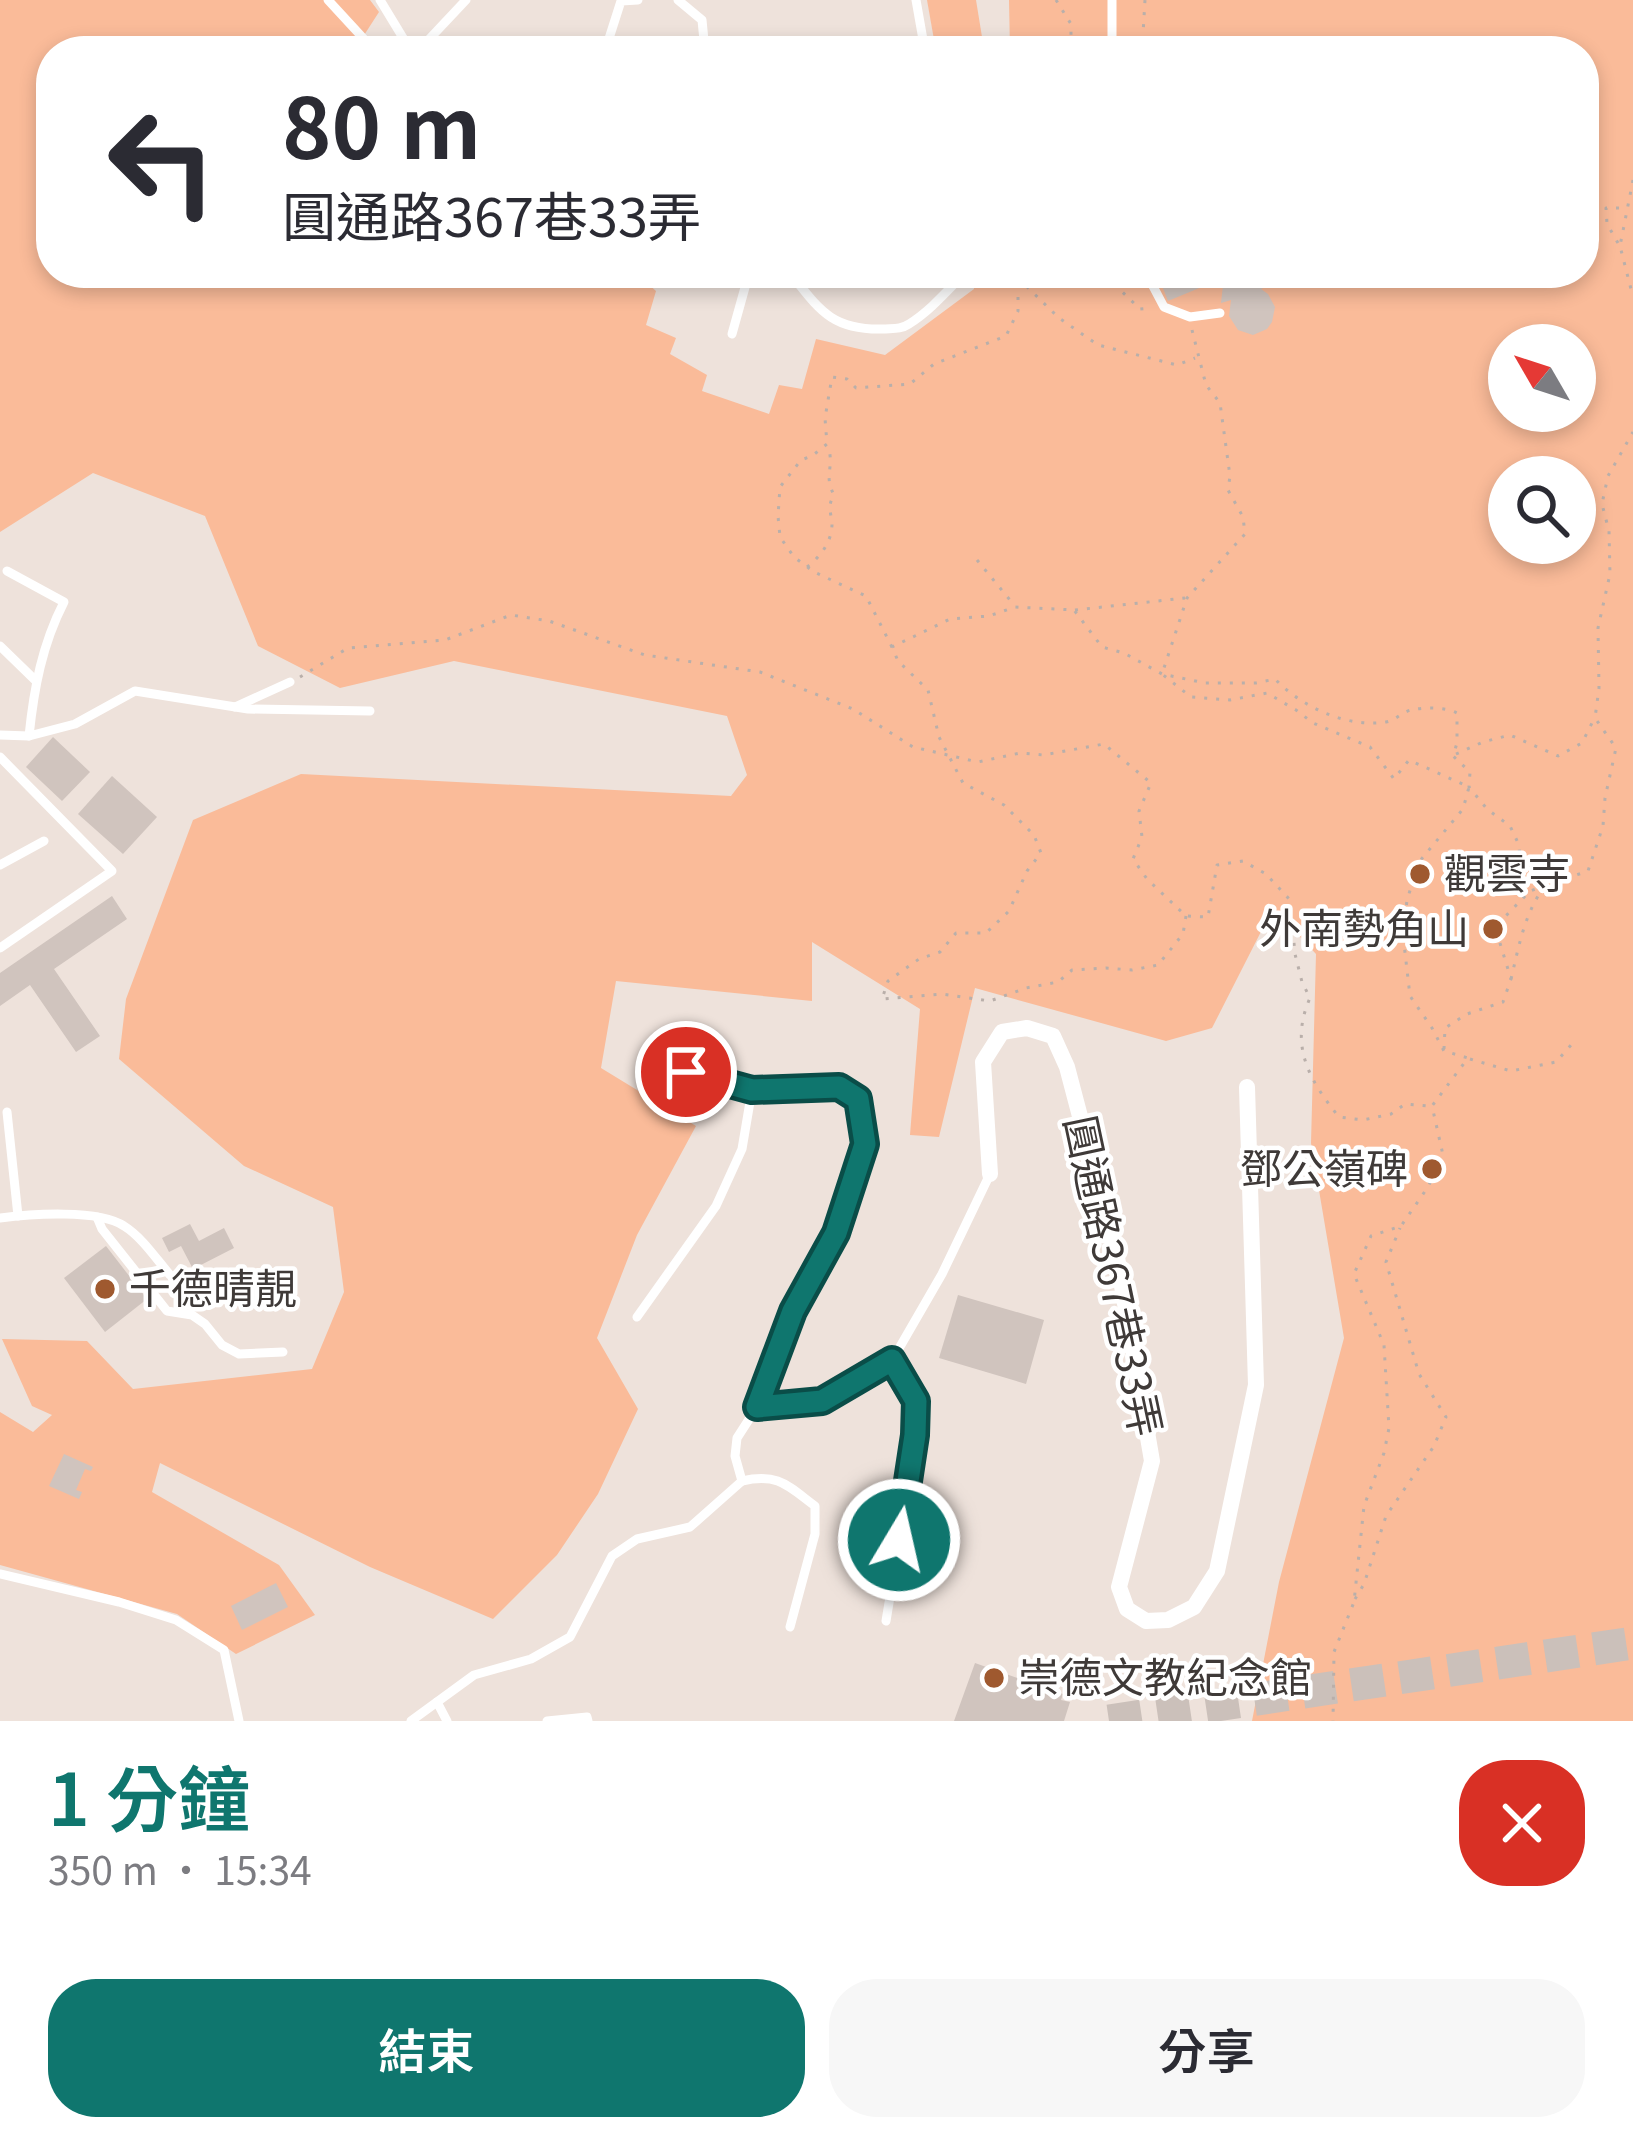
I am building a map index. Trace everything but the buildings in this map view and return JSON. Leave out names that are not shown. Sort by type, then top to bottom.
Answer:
[{"type":"street","name":"圓通路367巷33弄","points":[[990,1174],[983,1062],[990,1046],[1002,1032],[1027,1028],[1053,1036],[1067,1067],[1117,1258],[1152,1461],[1119,1587],[1127,1609],[1146,1621],[1168,1620],[1194,1607],[1217,1571],[1256,1385],[1247,1087]]},
{"type":"lane","points":[[328,0],[361,36]]},
{"type":"lane","points":[[380,0],[404,36]]},
{"type":"lane","points":[[429,36],[466,0]]},
{"type":"lane","points":[[610,36],[621,1],[638,0]]},
{"type":"lane","points":[[678,0],[702,20],[704,36]]},
{"type":"lane","points":[[916,0],[922,36]]},
{"type":"lane","points":[[1112,0],[1112,36]]},
{"type":"lane","points":[[731,334],[745,288]]},
{"type":"lane","points":[[802,288],[822,314],[870,329],[904,328],[950,288]]},
{"type":"lane","points":[[1154,288],[1164,307],[1190,316],[1220,313]]},
{"type":"lane","points":[[7,571],[64,602],[35,680],[29,736]]},
{"type":"lane","points":[[0,646],[35,680]]},
{"type":"lane","points":[[235,707],[290,682]]},
{"type":"lane","points":[[0,735],[29,736],[75,724],[135,691],[248,710],[370,711]]},
{"type":"lane","points":[[0,758],[112,871],[0,948]]},
{"type":"lane","points":[[0,865],[44,841]]},
{"type":"lane","points":[[652,1064],[752,1090],[839,1087],[858,1099],[865,1144],[836,1233],[793,1311],[757,1407],[737,1438],[734,1456],[742,1481]]},
{"type":"lane","points":[[638,1317],[716,1206],[742,1149],[752,1090]]},
{"type":"lane","points":[[7,1112],[19,1216]]},
{"type":"lane","name":"圓通路367巷33弄","points":[[757,1407],[822,1401],[892,1360],[942,1274],[990,1174]]},
{"type":"lane","points":[[0,1218],[46,1214],[123,1224],[170,1275]]},
{"type":"lane","points":[[97,1217],[167,1311],[205,1324],[223,1345],[239,1354],[283,1352]]},
{"type":"lane","points":[[886,1621],[916,1401],[892,1360]]},
{"type":"lane","points":[[411,1721],[474,1675],[531,1659],[570,1637],[612,1556],[637,1539],[690,1527],[742,1481],[766,1476],[815,1506],[815,1534],[790,1627]]},
{"type":"lane","points":[[0,1574],[138,1608],[176,1620],[205,1637],[224,1649],[239,1721]]},
{"type":"lane","points":[[436,1702],[447,1721]]},
{"type":"lane","points":[[547,1721],[587,1717],[588,1721]]},
{"type":"path","points":[[1056,0],[1071,24],[1071,36]]},
{"type":"path","points":[[1143,36],[1145,0]]},
{"type":"path","points":[[1620,246],[1633,180]]},
{"type":"path","points":[[1625,208],[1606,208],[1607,224],[1620,246],[1633,297]]},
{"type":"path","points":[[807,567],[822,553],[832,530],[828,506],[833,495],[827,482],[832,457],[825,418],[832,377],[847,379],[856,388],[910,384],[934,364],[1006,336],[1018,311],[1017,288]]},
{"type":"path","points":[[1030,288],[1060,318],[1098,345],[1178,365],[1197,357]]},
{"type":"path","points":[[1118,288],[1140,309],[1164,307]]},
{"type":"path","points":[[1162,674],[1187,598],[1245,534],[1243,517],[1228,490],[1231,476],[1220,404],[1206,385],[1190,316]]},
{"type":"path","points":[[1453,756],[1510,735],[1558,756],[1582,743],[1595,718],[1598,628],[1610,574],[1609,531],[1602,504],[1608,476],[1633,432]]},
{"type":"path","points":[[827,444],[801,460],[780,487],[780,537],[807,567],[866,596],[898,661],[928,690],[939,737],[963,783],[1004,806],[1034,835],[1042,853],[1027,871],[1009,911],[986,933],[956,933],[940,952],[919,958],[888,981],[882,999],[942,994],[990,1000],[1058,982],[1072,970],[1158,965],[1184,934],[1186,916]]},
{"type":"path","points":[[977,560],[1015,607]]},
{"type":"path","points":[[892,646],[950,619],[989,616],[1015,607],[1074,610],[1187,598]]},
{"type":"path","points":[[1074,610],[1102,647],[1162,674],[1191,698],[1230,700],[1267,693],[1312,723],[1370,747],[1394,779],[1408,760],[1469,787],[1486,809],[1510,826],[1519,845],[1521,874],[1530,891]]},
{"type":"path","points":[[290,682],[348,648],[445,640],[511,616],[549,621],[645,655],[760,672],[853,709],[913,747],[950,755],[978,761],[1104,744],[1151,782],[1139,812],[1142,837],[1132,860],[1186,916],[1208,917],[1217,865],[1243,861],[1266,874],[1290,900],[1295,954],[1310,998],[1300,1022],[1302,1052],[1321,1094],[1340,1117],[1363,1120],[1391,1114],[1405,1104],[1432,1106]]},
{"type":"path","points":[[1162,674],[1220,683],[1275,679],[1309,706],[1353,721],[1393,721],[1409,710],[1446,707],[1457,713],[1453,756]]},
{"type":"path","points":[[1511,979],[1495,927],[1530,891],[1588,871],[1603,826],[1616,748],[1595,718]]},
{"type":"path","points":[[1453,756],[1470,772],[1469,787],[1463,809],[1419,862],[1407,900],[1403,935],[1410,996],[1444,1051],[1511,1071],[1556,1062],[1571,1046]]},
{"type":"path","points":[[1444,1051],[1445,1028],[1467,1014],[1503,1002],[1522,930],[1545,885]]},
{"type":"path","points":[[1333,1721],[1334,1652],[1364,1585],[1386,1516],[1434,1446],[1446,1417],[1419,1374],[1385,1262],[1443,1155],[1432,1106],[1468,1058]]},
{"type":"path","points":[[1354,1602],[1364,1506],[1389,1428],[1384,1345],[1354,1274],[1371,1236],[1401,1226]]},
{"type":"shaded area","points":[[0,0],[370,0],[379,12],[364,36],[36,36],[36,288],[653,288],[656,291],[646,325],[676,338],[670,354],[707,375],[702,391],[769,414],[779,385],[802,389],[816,339],[885,355],[974,288],[1599,288],[1599,36],[1010,36],[1009,0],[1633,0],[1633,1721],[1252,1721],[1279,1582],[1344,1338],[1311,1143],[1316,954],[1273,908],[1212,1028],[1166,1041],[975,988],[939,1137],[910,1135],[920,1009],[812,942],[812,1001],[616,981],[601,1068],[696,1126],[637,1235],[597,1338],[638,1409],[598,1494],[557,1555],[493,1619],[370,1567],[160,1463],[152,1492],[279,1565],[315,1615],[236,1654],[177,1614],[0,1565],[0,1412],[33,1432],[52,1415],[32,1406],[2,1339],[87,1341],[133,1389],[312,1369],[344,1292],[333,1207],[244,1166],[119,1059],[126,999],[193,820],[301,774],[731,796],[747,775],[727,716],[454,661],[340,688],[258,646],[205,516],[93,473],[0,532]]},
{"type":"shaded area","points":[[927,0],[976,0],[982,36],[933,36]]},
{"type":"tunnel","points":[[1109,1721],[1633,1643]]},
{"type":"place","name":"觀雲寺","points":[[1420,874]]},
{"type":"place","name":"外南勢角山","points":[[1493,929]]},
{"type":"place","name":"鄧公嶺碑","points":[[1432,1169]]},
{"type":"place","name":"千德晴靚","points":[[105,1289]]},
{"type":"place","name":"崇德文教紀念館","points":[[994,1678]]},
{"type":"route","points":[[686,1072],[752,1090],[839,1087],[858,1099],[865,1144],[836,1233],[793,1311],[757,1407],[822,1401],[892,1360],[916,1401],[899,1540]]}]
